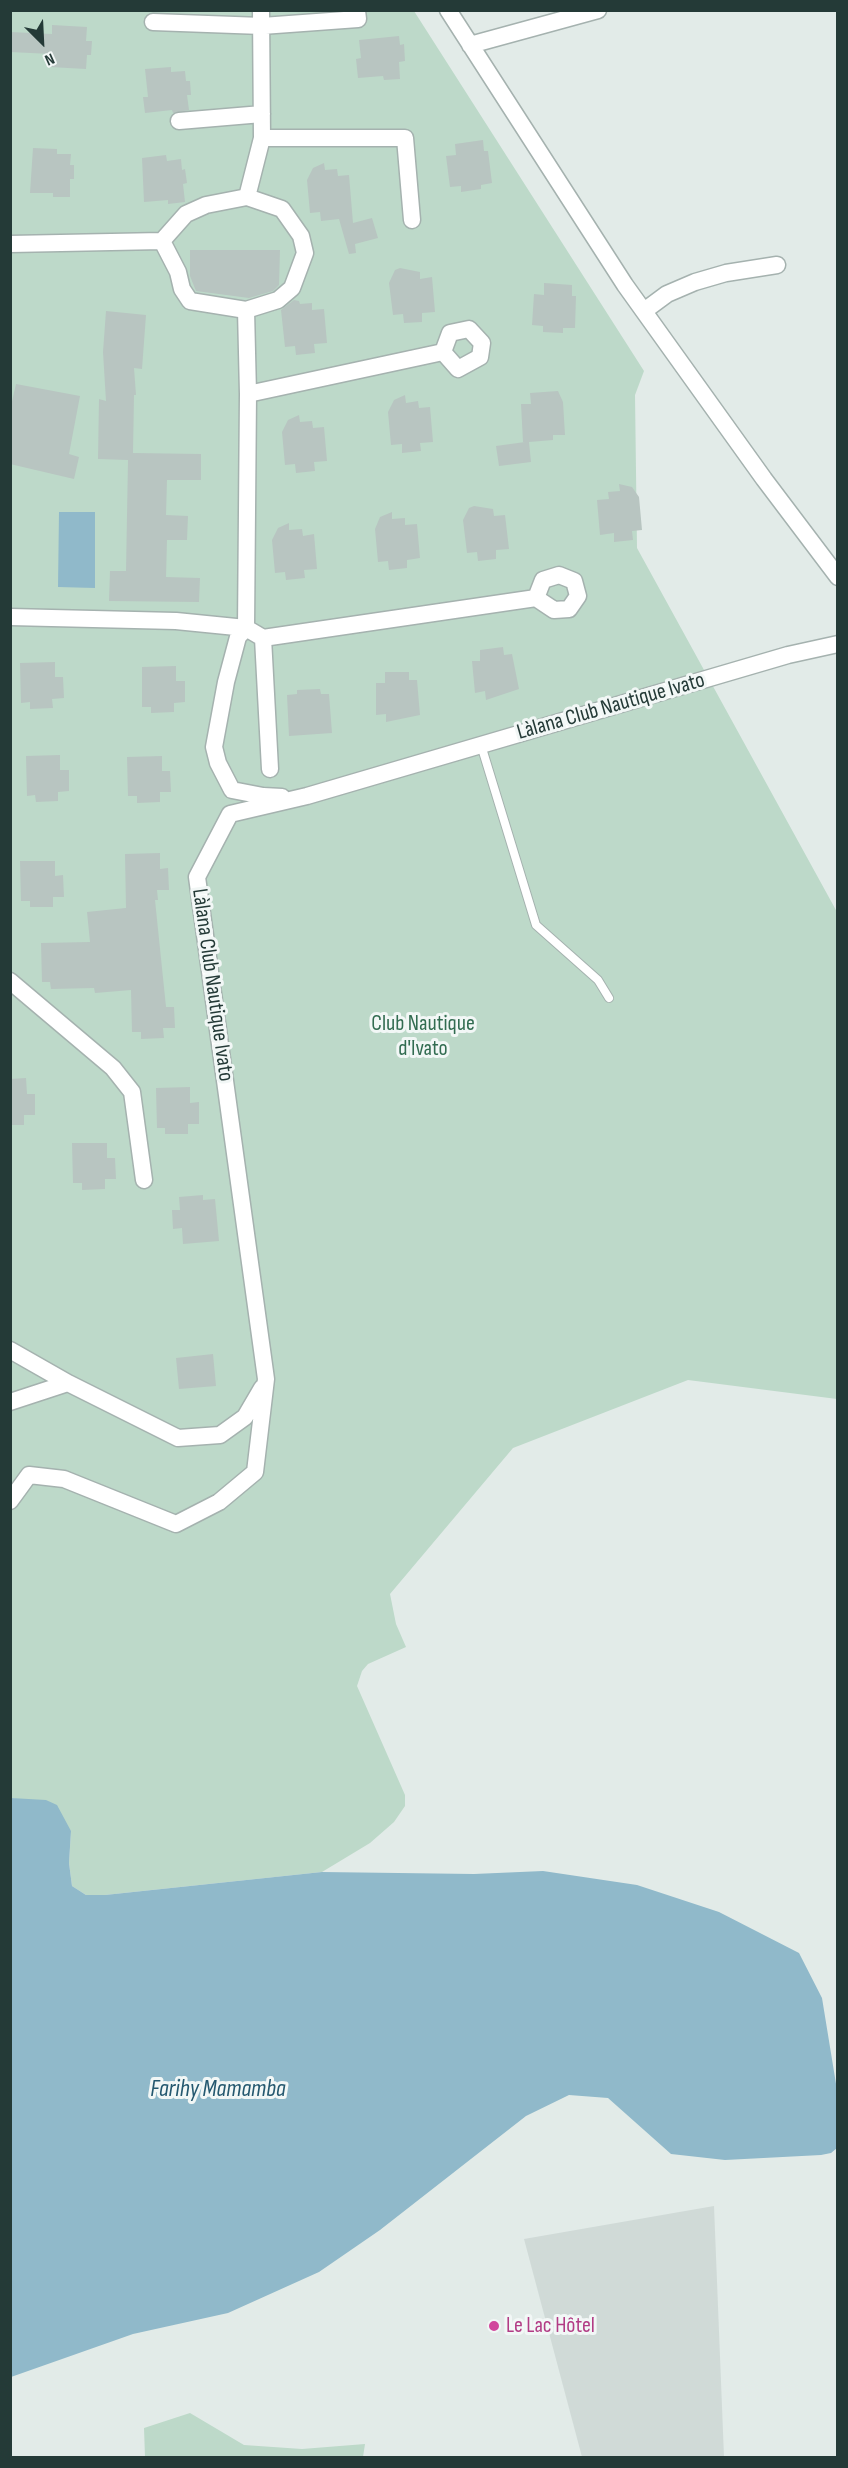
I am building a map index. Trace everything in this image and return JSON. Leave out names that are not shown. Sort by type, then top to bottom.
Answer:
[{"type":"street","points":[[448,10],[644,311],[837,577]]},
{"type":"street","points":[[470,45],[598,10]]},
{"type":"street","points":[[153,22],[261,18],[358,19],[357,11]]},
{"type":"street","points":[[247,197],[262,138],[261,18]]},
{"type":"street","points":[[179,121],[262,114]]},
{"type":"street","points":[[262,138],[405,138],[412,220]]},
{"type":"street","points":[[10,244],[162,241],[186,214],[207,205],[247,197],[282,209],[301,236],[305,253],[292,288],[278,300],[246,310],[190,302],[182,289],[178,272],[162,241]]},
{"type":"street","points":[[644,311],[667,294],[695,282],[726,273],[777,265]]},
{"type":"street","points":[[246,310],[248,394],[246,628],[238,637],[226,682],[214,747],[218,763],[232,790],[263,796],[299,798]]},
{"type":"street","points":[[248,394],[443,352]]},
{"type":"street","points":[[10,617],[176,621],[246,628],[263,638],[536,598]]},
{"type":"street","points":[[263,638],[270,769]]},
{"type":"street","name":"Làlana Club Nautique Ivato","points":[[10,1501],[28,1475],[64,1479],[176,1524],[219,1502],[255,1472],[266,1379],[197,877],[230,814],[299,798],[788,655],[837,644]]},
{"type":"street","points":[[10,981],[113,1068],[132,1092],[144,1179]]},
{"type":"street","points":[[10,1350],[68,1383],[178,1438],[220,1435],[245,1417],[266,1379]]},
{"type":"street","points":[[10,1402],[68,1383]]},
{"type":"lane","points":[[481,745],[536,926],[598,980],[609,998]]},
{"type":"shaded area","points":[[714,2206],[724,2457],[582,2457],[524,2239]]},
{"type":"green space","name":"Club Nautique d'Ivato","points":[[11,11],[414,11],[644,371],[635,395],[637,548],[837,912],[837,1399],[688,1380],[513,1448],[390,1594],[396,1624],[406,1647],[368,1664],[362,1671],[357,1686],[405,1795],[405,1806],[394,1822],[370,1843],[322,1872],[105,1895],[86,1895],[72,1886],[69,1863],[71,1831],[22,1800],[11,1798]]},
{"type":"green space","points":[[190,2413],[244,2445],[302,2449],[365,2444],[363,2457],[145,2457],[144,2428]]},
{"type":"water","points":[[59,512],[95,512],[95,588],[58,587]]},
{"type":"water","name":"Farihy Mamamba","points":[[11,1798],[46,1800],[57,1805],[71,1831],[69,1863],[72,1886],[86,1895],[105,1895],[322,1872],[474,1874],[543,1871],[637,1885],[719,1912],[799,1953],[822,1998],[837,2090],[837,2148],[831,2153],[821,2155],[725,2160],[671,2154],[608,2098],[569,2095],[526,2116],[380,2230],[319,2272],[228,2313],[133,2334],[11,2377]]},
{"type":"building","points":[[52,25],[87,27],[86,41],[92,41],[91,55],[87,55],[86,69],[50,67],[51,54],[10,52],[10,32],[52,34]]},
{"type":"building","points":[[399,36],[400,45],[404,44],[405,61],[399,62],[400,79],[384,80],[383,76],[358,78],[356,59],[361,58],[359,40]]},
{"type":"building","points":[[171,67],[171,72],[185,71],[186,81],[190,81],[191,95],[187,95],[189,110],[173,113],[172,110],[145,113],[143,97],[148,97],[145,69]]},
{"type":"building","points":[[483,140],[484,151],[488,151],[492,183],[481,185],[481,189],[461,192],[461,186],[450,187],[446,156],[456,155],[455,144]]},
{"type":"building","points":[[33,148],[57,149],[57,154],[71,154],[70,165],[74,165],[74,179],[70,179],[70,197],[53,197],[53,193],[30,193]]},
{"type":"building","points":[[166,155],[167,161],[181,159],[187,183],[183,184],[185,202],[168,204],[168,200],[144,202],[142,158]]},
{"type":"building","points":[[324,163],[325,170],[337,169],[338,176],[349,175],[353,223],[372,218],[378,238],[355,244],[356,253],[349,254],[339,219],[321,221],[320,212],[310,213],[307,180],[313,168]]},
{"type":"building","points":[[190,250],[280,250],[279,285],[273,291],[249,298],[196,291],[190,276]]},
{"type":"building","points":[[400,268],[420,272],[420,279],[432,277],[435,312],[422,313],[422,322],[404,323],[403,314],[393,315],[389,283],[395,270]]},
{"type":"building","points":[[544,283],[572,285],[572,296],[576,296],[575,328],[563,328],[563,333],[543,332],[543,326],[532,325],[534,294],[544,295]]},
{"type":"building","points":[[294,300],[299,301],[300,304],[312,303],[312,310],[324,309],[327,343],[314,344],[315,353],[296,355],[295,346],[285,347],[281,310]]},
{"type":"building","points":[[106,311],[146,315],[142,369],[134,368],[136,395],[134,395],[133,453],[201,454],[201,480],[167,480],[166,515],[188,516],[187,540],[167,540],[166,577],[200,578],[199,602],[109,601],[110,571],[126,571],[128,460],[98,459],[99,399],[106,401],[103,352]]},
{"type":"building","points":[[16,384],[80,396],[69,454],[79,457],[74,479],[10,464],[10,410]]},
{"type":"building","points":[[558,391],[563,402],[565,435],[553,435],[553,440],[529,442],[531,462],[499,466],[496,446],[525,442],[523,442],[521,404],[531,404],[530,393]]},
{"type":"building","points":[[405,395],[406,403],[418,401],[419,408],[430,407],[433,442],[420,443],[421,451],[402,453],[402,444],[391,445],[388,412],[394,400]]},
{"type":"building","points":[[299,415],[300,422],[312,421],[313,428],[324,427],[327,461],[314,462],[315,471],[296,473],[295,464],[285,465],[282,432],[288,420]]},
{"type":"building","points":[[619,484],[632,487],[639,497],[642,530],[632,531],[633,540],[614,542],[614,533],[600,535],[597,500],[609,499],[608,492],[620,491]]},
{"type":"building","points":[[474,506],[493,509],[494,516],[505,515],[509,549],[496,550],[496,559],[478,561],[477,552],[467,553],[463,520],[469,508]]},
{"type":"building","points":[[392,512],[392,519],[405,518],[405,525],[417,524],[420,558],[407,560],[407,568],[389,570],[388,561],[378,562],[375,529],[380,517]]},
{"type":"building","points":[[289,523],[289,530],[302,529],[303,536],[314,534],[317,569],[304,570],[305,578],[286,580],[285,572],[275,573],[272,540],[278,528]]},
{"type":"building","points":[[503,647],[504,655],[512,654],[519,689],[486,700],[485,691],[475,693],[472,661],[480,661],[480,650]]},
{"type":"building","points":[[55,662],[55,677],[63,677],[64,698],[52,699],[53,708],[30,709],[30,702],[21,703],[20,663]]},
{"type":"building","points":[[176,666],[176,681],[185,681],[185,702],[174,703],[174,712],[151,713],[151,707],[142,707],[142,667]]},
{"type":"building","points":[[385,672],[409,672],[409,680],[417,680],[420,715],[386,722],[386,714],[376,715],[376,683],[385,683]]},
{"type":"building","points":[[320,689],[321,694],[329,694],[332,733],[289,736],[287,695],[297,694],[297,690]]},
{"type":"building","points":[[60,755],[60,770],[69,770],[69,791],[58,792],[58,801],[36,802],[35,795],[27,796],[26,756]]},
{"type":"building","points":[[162,756],[162,771],[170,771],[171,792],[160,792],[160,802],[137,803],[137,796],[128,796],[127,757]]},
{"type":"building","points":[[160,853],[160,869],[168,868],[169,890],[157,890],[158,900],[155,900],[166,1007],[174,1007],[175,1028],[163,1028],[164,1038],[141,1039],[141,1032],[132,1032],[131,990],[95,993],[94,988],[51,989],[50,982],[42,982],[41,943],[90,942],[87,912],[126,908],[125,854]]},
{"type":"building","points":[[20,861],[55,861],[55,876],[63,875],[64,897],[53,897],[53,907],[30,907],[30,901],[21,901]]},
{"type":"building","points":[[26,1078],[27,1094],[35,1094],[35,1115],[24,1115],[24,1125],[10,1125],[10,1079]]},
{"type":"building","points":[[190,1087],[190,1103],[199,1102],[199,1124],[188,1124],[188,1134],[165,1134],[165,1128],[157,1128],[156,1088]]},
{"type":"building","points":[[72,1143],[107,1143],[107,1158],[115,1158],[116,1179],[105,1179],[105,1189],[82,1190],[82,1183],[73,1183]]},
{"type":"building","points":[[203,1195],[203,1200],[215,1199],[219,1241],[183,1244],[182,1228],[173,1229],[172,1210],[180,1210],[179,1197]]},
{"type":"building","points":[[213,1354],[216,1386],[179,1389],[176,1358]]},
{"type":"place","name":"Le Lac Hôtel","points":[[494,2326]]}]
